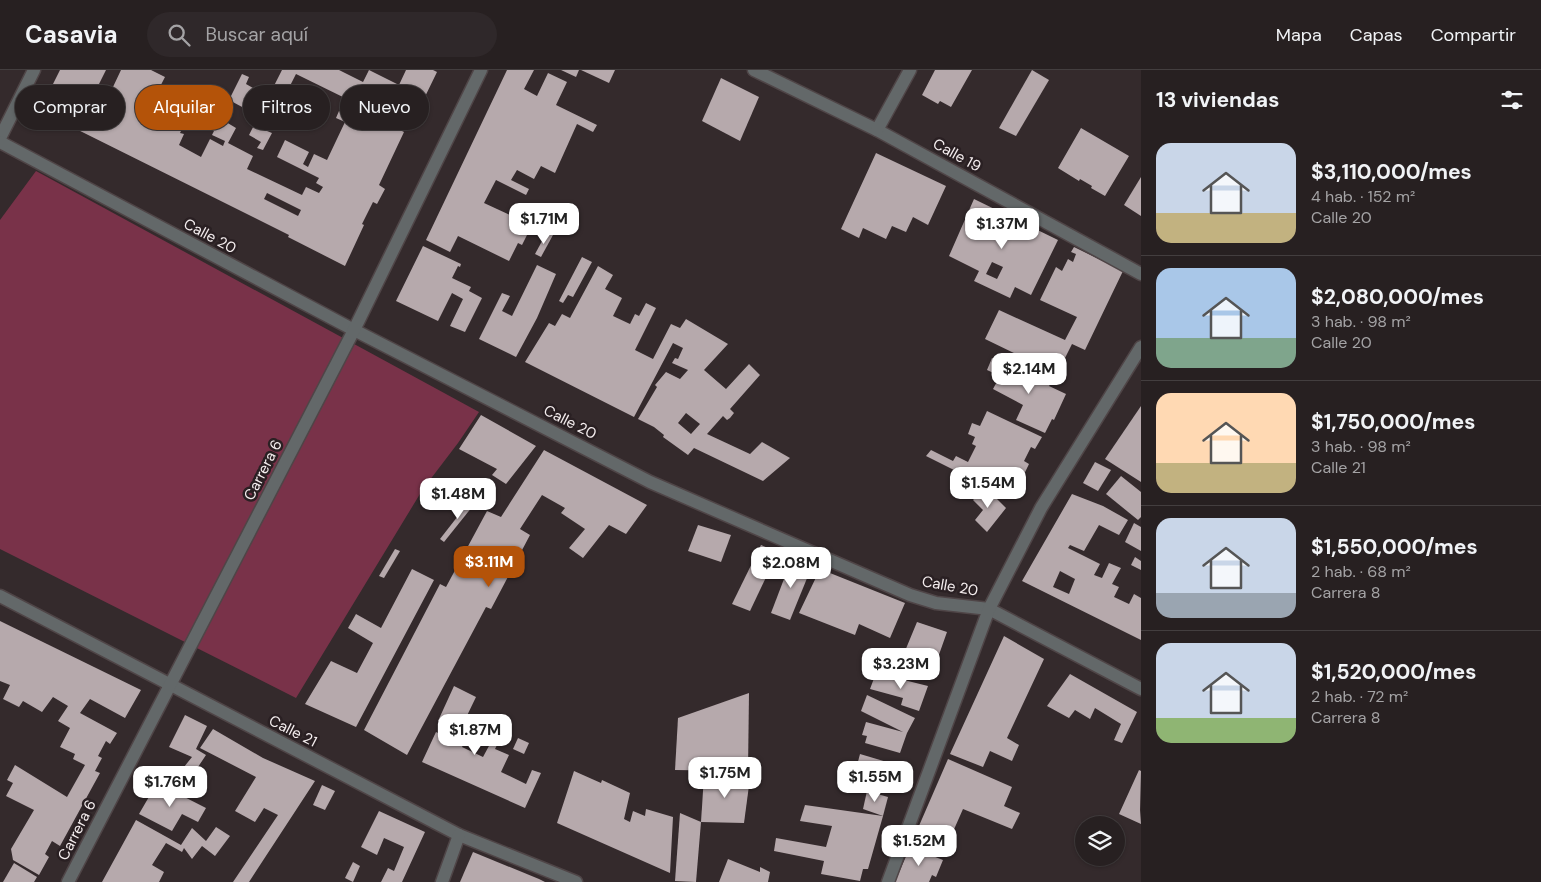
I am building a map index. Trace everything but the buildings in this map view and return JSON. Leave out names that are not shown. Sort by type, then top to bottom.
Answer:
[{"type":"street","points":[[0,138],[34,70]]},
{"type":"street","name":"Carrera 6","points":[[68,882],[354,330],[481,70]]},
{"type":"street","name":"Calle 19","points":[[754,70],[877,130],[1141,274]]},
{"type":"street","points":[[877,130],[910,70]]},
{"type":"street","name":"Calle 20","points":[[0,142],[354,330],[650,482],[910,595],[936,603],[988,609],[1141,689]]},
{"type":"street","points":[[888,882],[988,609],[1041,508],[1141,347]]},
{"type":"street","name":"Calle 21","points":[[0,596],[459,835],[576,882]]},
{"type":"street","points":[[442,882],[459,835]]},
{"type":"shaded area","points":[[36,171],[479,412],[423,489],[296,698],[0,549],[0,220]]}]
